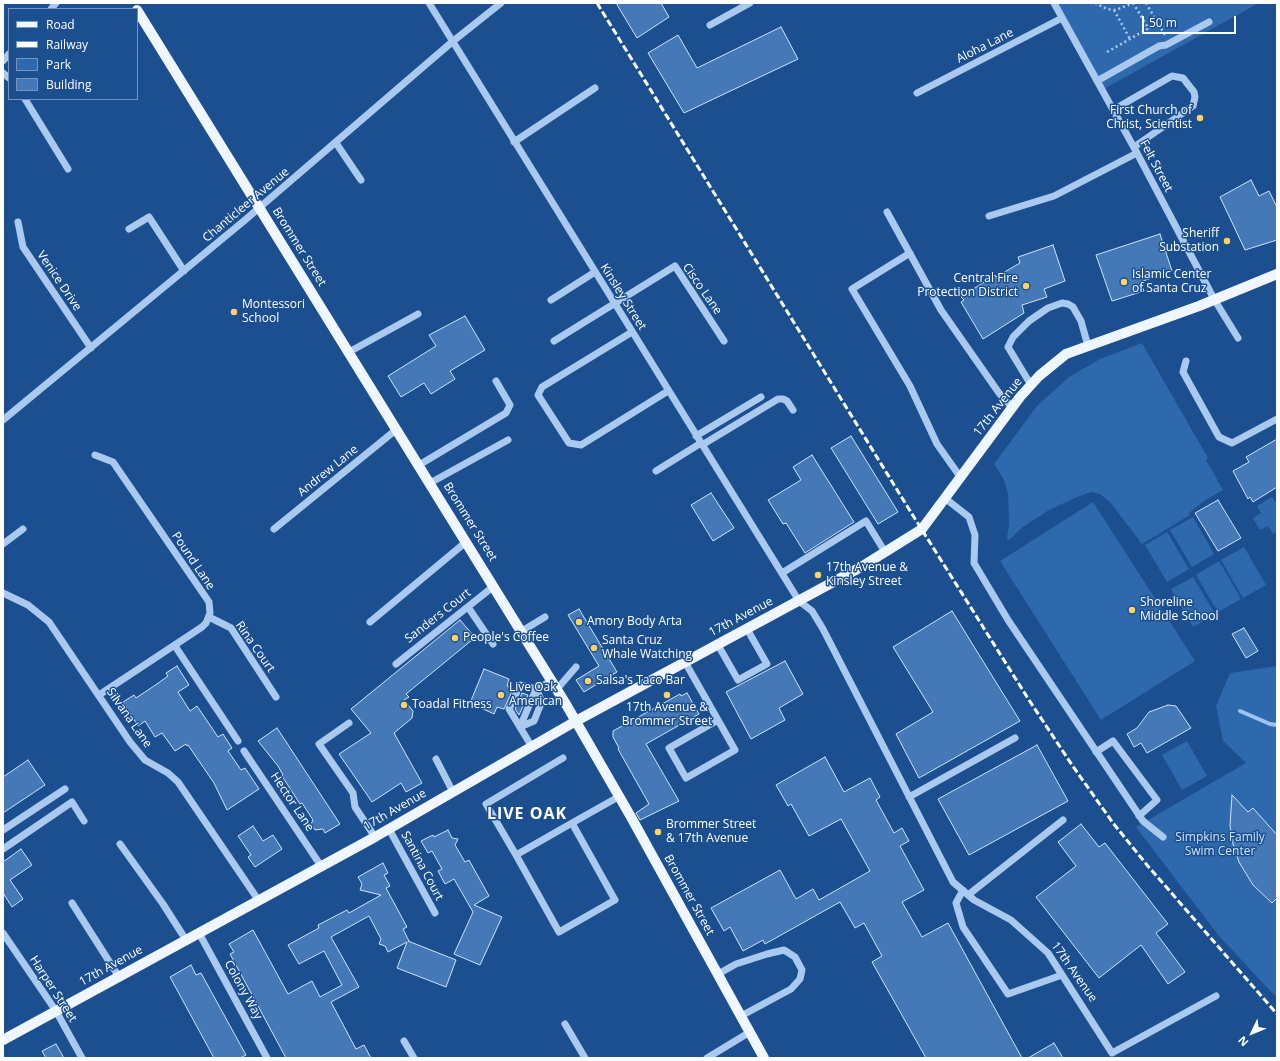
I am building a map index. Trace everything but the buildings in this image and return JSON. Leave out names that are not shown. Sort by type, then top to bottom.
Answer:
[{"type":"main road","name":"Brommer Street","points":[[138,12],[522,631],[576,721],[620,796],[764,1058]]},
{"type":"main road","name":"17th Avenue","points":[[3,1040],[375,837],[576,721],[799,601],[922,529],[1012,407],[1031,385],[1066,354],[1277,274]]},
{"type":"street","name":"Kinsley Street","points":[[429,3],[799,601]]},
{"type":"street","name":"Chanticleer Avenue","points":[[4,417],[91,348],[184,271],[336,143],[452,42],[501,3]]},
{"type":"street","points":[[710,25],[750,3]]},
{"type":"street","name":"Felt Street","points":[[1054,3],[1136,150],[1214,299],[1238,338]]},
{"type":"street","name":"Aloha Lane","points":[[917,93],[1062,18]]},
{"type":"street","points":[[1097,81],[1159,46],[1170,43],[1209,22]]},
{"type":"street","points":[[989,216],[1054,196],[1136,150],[1193,106],[1195,97],[1194,92],[1183,78],[1172,76],[1113,110]]},
{"type":"street","points":[[514,142],[595,88]]},
{"type":"street","points":[[26,100],[68,169]]},
{"type":"street","points":[[336,143],[361,180]]},
{"type":"street","points":[[887,212],[941,310],[999,393],[1012,407]]},
{"type":"street","points":[[129,229],[149,216],[184,271]]},
{"type":"street","name":"Venice Drive","points":[[18,222],[23,247],[91,348]]},
{"type":"street","points":[[910,253],[852,289],[910,386],[937,444],[961,478]]},
{"type":"street","name":"Cisco Lane","points":[[615,304],[675,266],[724,341]]},
{"type":"street","points":[[551,300],[595,272]]},
{"type":"street","points":[[1031,385],[1008,347],[1013,336],[1029,321],[1048,308],[1062,303],[1068,304],[1073,307],[1081,321],[1088,346]]},
{"type":"street","points":[[554,341],[615,304]]},
{"type":"street","points":[[349,352],[418,314]]},
{"type":"street","points":[[632,332],[542,387],[538,395],[569,443],[581,445],[668,391]]},
{"type":"street","points":[[1186,361],[1183,372],[1219,437],[1232,444],[1277,419]]},
{"type":"street","points":[[419,465],[506,413],[510,405],[496,382]]},
{"type":"street","points":[[696,436],[761,397]]},
{"type":"street","points":[[656,471],[778,399],[787,401],[793,410]]},
{"type":"street","name":"Andrew Lane","points":[[274,529],[397,429]]},
{"type":"street","points":[[430,483],[508,440]]},
{"type":"street","name":"Pound Lane","points":[[95,455],[113,462],[208,602],[210,608],[209,617]]},
{"type":"street","points":[[946,498],[969,518],[976,535],[974,563],[1008,620],[1143,821],[1163,838]]},
{"type":"street","points":[[782,573],[866,521],[885,552]]},
{"type":"street","points":[[3,544],[23,529]]},
{"type":"street","points":[[370,622],[466,542]]},
{"type":"street","name":"Sanders Court","points":[[396,664],[494,586]]},
{"type":"street","name":"Silvana Lane","points":[[3,593],[28,605],[49,622],[140,755],[151,764],[168,773],[183,789],[259,901]]},
{"type":"street","name":"17th Avenue","points":[[799,601],[812,611],[823,629],[953,882],[965,892],[1011,920],[1048,953],[1112,1053],[1216,996]]},
{"type":"street","points":[[468,607],[493,644]]},
{"type":"street","points":[[99,695],[202,627],[209,617]]},
{"type":"street","name":"Rina Court","points":[[209,617],[231,628],[276,697]]},
{"type":"street","points":[[522,631],[545,617]]},
{"type":"street","points":[[718,645],[738,680],[767,664],[747,629]]},
{"type":"street","points":[[175,646],[238,741]]},
{"type":"street","points":[[686,662],[735,750],[686,778],[669,748],[718,720]]},
{"type":"street","points":[[532,747],[509,709],[520,685],[536,689],[554,685],[576,667]]},
{"type":"street","points":[[520,727],[536,689]]},
{"type":"street","points":[[520,727],[534,721],[542,701],[536,689]]},
{"type":"street","points":[[349,723],[319,744],[353,793],[355,807],[375,837]]},
{"type":"street","points":[[909,797],[1015,738]]},
{"type":"street","points":[[1096,752],[1114,742],[1157,800],[1140,816]]},
{"type":"street","name":"Hector Lane","points":[[244,751],[321,866]]},
{"type":"street","points":[[563,758],[486,804],[559,932],[615,900],[572,823]]},
{"type":"street","points":[[436,759],[453,792]]},
{"type":"street","points":[[3,830],[65,789]]},
{"type":"street","points":[[516,855],[620,796]]},
{"type":"street","points":[[3,849],[72,802],[84,821]]},
{"type":"street","points":[[1062,975],[1008,994],[963,927],[956,903],[965,892],[1063,820]]},
{"type":"street","name":"Santina Court","points":[[389,829],[434,913]]},
{"type":"street","points":[[120,844],[163,904],[186,940]]},
{"type":"street","points":[[72,903],[119,977]]},
{"type":"street","name":"Harper Street","points":[[3,933],[56,1011],[82,1058]]},
{"type":"street","name":"Colony Way","points":[[199,933],[267,1058]]},
{"type":"street","points":[[718,974],[736,964],[784,950],[794,957],[802,970],[800,979],[791,989],[741,1016]]},
{"type":"street","points":[[565,1024],[585,1058]]},
{"type":"street","points":[[707,1058],[750,1032]]},
{"type":"street","points":[[404,1041],[414,1058]]},
{"type":"path","points":[[1094,3],[1107,9],[1114,10],[1124,8],[1133,3],[1149,29]]},
{"type":"path","points":[[1146,3],[1170,43]]},
{"type":"path","points":[[1114,10],[1130,39]]},
{"type":"path","points":[[1107,52],[1158,23]]},
{"type":"green space","points":[[1054,3],[1259,3],[1102,90]]},
{"type":"green space","points":[[1142,343],[1208,458],[1206,460],[1223,490],[1204,501],[1189,513],[1190,515],[1142,544],[1110,502],[1100,494],[1091,492],[1049,510],[1023,527],[1009,540],[1007,538],[1009,524],[1008,493],[1003,478],[994,464],[1037,406],[1069,377],[1100,359]]},
{"type":"green space","points":[[1272,497],[1277,504],[1277,531],[1273,534],[1268,526],[1260,530],[1253,518],[1261,513],[1257,506]]},
{"type":"green space","points":[[1093,502],[1195,661],[1101,720],[1000,561]]},
{"type":"green space","points":[[1193,517],[1214,554],[1192,567],[1170,530]]},
{"type":"green space","points":[[1167,532],[1189,569],[1167,582],[1145,545]]},
{"type":"green space","points":[[1244,547],[1266,585],[1243,598],[1221,560]]},
{"type":"green space","points":[[1219,561],[1241,599],[1218,612],[1196,575]]},
{"type":"green space","points":[[1193,577],[1215,614],[1193,627],[1171,589]]},
{"type":"green space","name":"Simpkins Family Swim Center","points":[[1277,666],[1277,998],[1219,936],[1136,827],[1246,763],[1223,741],[1216,706],[1230,673]]},
{"type":"green space","points":[[1187,741],[1207,776],[1182,790],[1162,755]]},
{"type":"waterway","points":[[1240,711],[1270,724],[1277,725]]},
{"type":"railway","points":[[597,3],[912,514],[1029,700],[1072,765],[1113,823],[1147,865],[1277,1014]]},
{"type":"place","name":"First Church of Christ, Scientist","points":[[1200,118]]},
{"type":"place","name":"Sheriff Substation","points":[[1227,241]]},
{"type":"place","name":"Islamic Center of Santa Cruz","points":[[1124,282]]},
{"type":"place","name":"Central Fire Protection District","points":[[1026,286]]},
{"type":"place","name":"Montessori School","points":[[234,312]]},
{"type":"place","name":"17th Avenue & Kinsley Street","points":[[818,575]]},
{"type":"place","name":"Shoreline Middle School","points":[[1132,610]]},
{"type":"place","name":"Amory Body Arta","points":[[579,622]]},
{"type":"place","name":"People's Coffee","points":[[455,638]]},
{"type":"place","name":"Santa Cruz Whale Watching","points":[[594,648]]},
{"type":"place","name":"Salsa's Taco Bar","points":[[588,681]]},
{"type":"place","name":"Live Oak American","points":[[501,695]]},
{"type":"place","name":"17th Avenue & Brommer Street","points":[[667,695]]},
{"type":"place","name":"Toadal Fitness","points":[[404,705]]},
{"type":"place","name":"Brommer Street & 17th Avenue","points":[[658,832]]},
{"type":"district","name":"LIVE OAK","points":[[527,814]]}]
